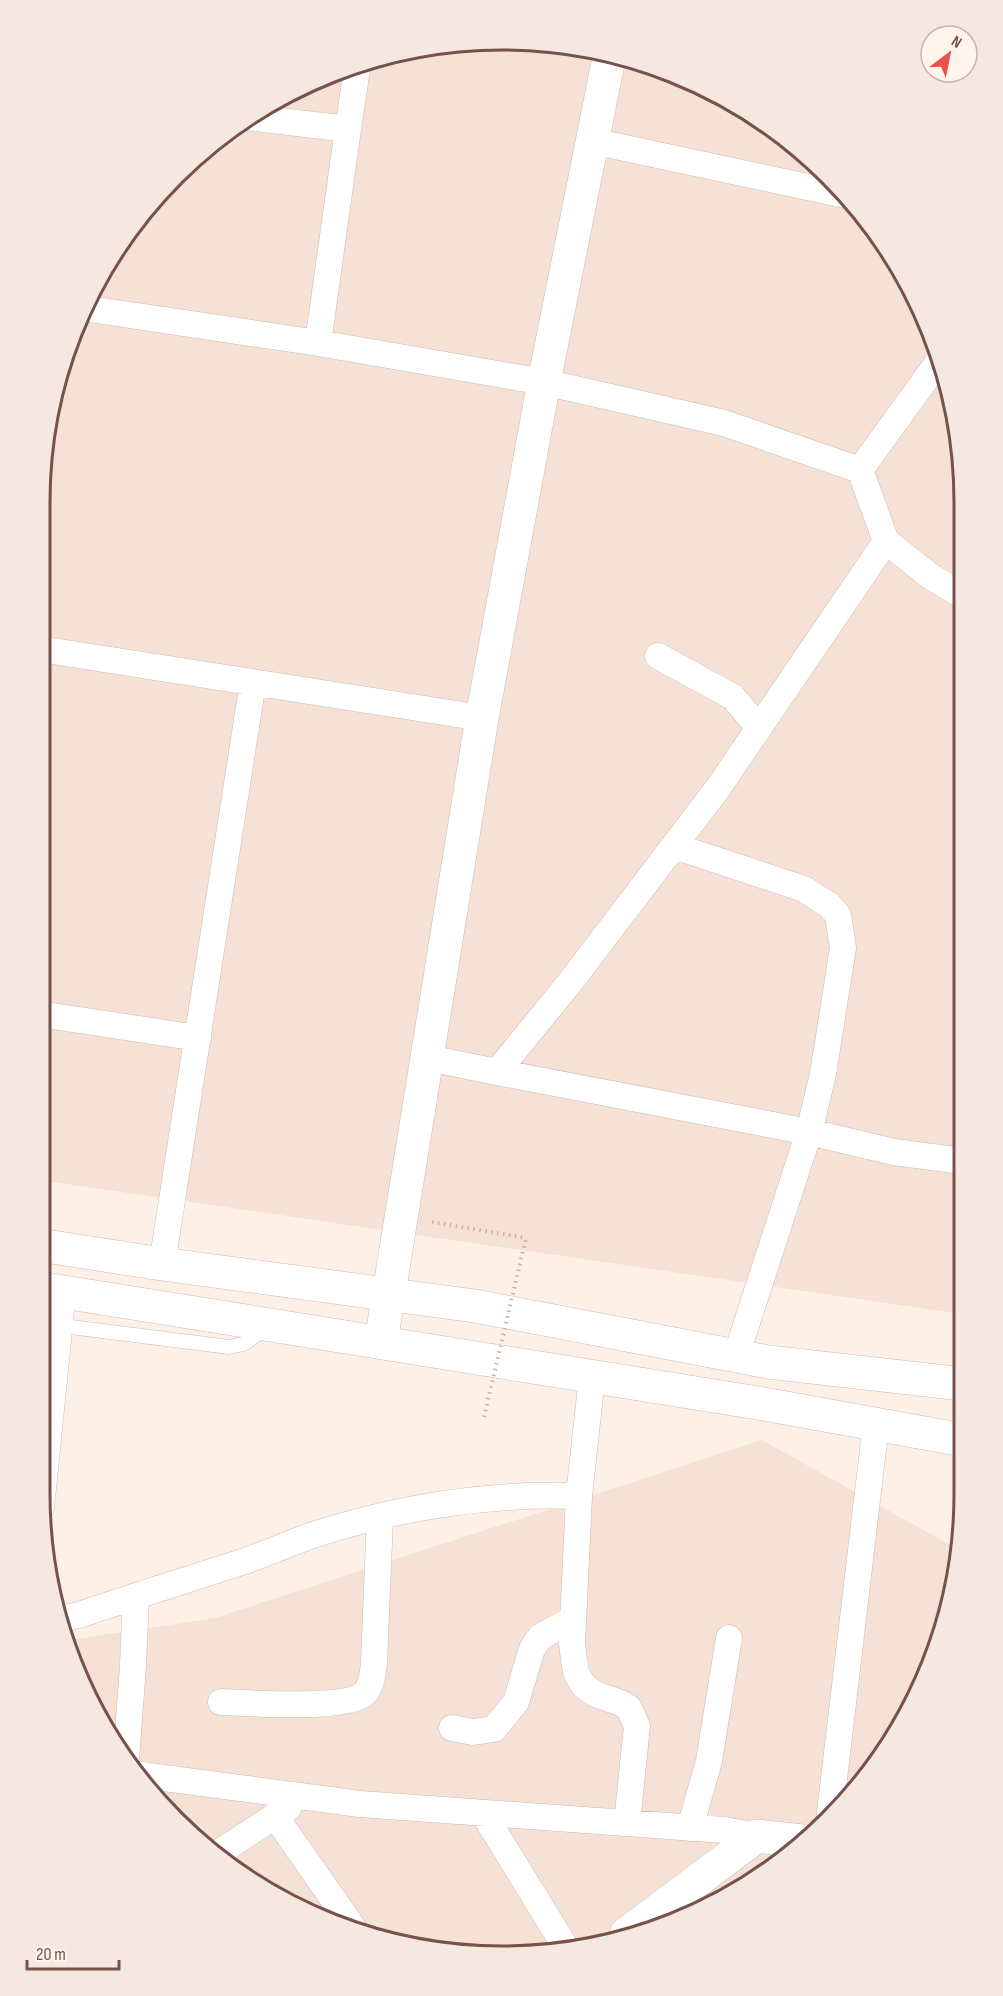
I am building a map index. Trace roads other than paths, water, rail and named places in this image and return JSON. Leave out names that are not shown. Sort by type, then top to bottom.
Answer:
[{"type":"main road","points":[[381,1342],[482,718],[544,382],[607,62]]},
{"type":"main road","points":[[50,1247],[162,1264],[475,1305],[768,1362],[954,1383]]},
{"type":"main road","points":[[51,1289],[954,1438]]},
{"type":"main road","points":[[648,1923],[678,1907],[757,1836],[790,1842]]},
{"type":"street","points":[[318,343],[356,73]]},
{"type":"street","points":[[262,119],[348,129]]},
{"type":"street","points":[[592,141],[830,192]]},
{"type":"street","points":[[93,309],[318,343],[544,382],[724,423],[790,444],[860,470],[886,541],[930,576],[954,590]]},
{"type":"street","points":[[860,470],[933,369]]},
{"type":"street","points":[[497,1072],[571,981],[718,788],[886,541]]},
{"type":"street","points":[[50,651],[482,718]]},
{"type":"street","points":[[658,656],[733,698],[759,728]]},
{"type":"street","points":[[162,1264],[253,682]]},
{"type":"street","points":[[674,846],[804,889],[829,905],[838,915],[843,948],[823,1074],[809,1132],[736,1356]]},
{"type":"street","points":[[50,1016],[198,1038]]},
{"type":"street","points":[[428,1058],[809,1132],[894,1152],[954,1160]]},
{"type":"street","points":[[50,1324],[51,1289]]},
{"type":"street","points":[[591,1377],[579,1496],[572,1644],[576,1673],[583,1684],[595,1694],[629,1708],[637,1726],[627,1823]]},
{"type":"street","points":[[831,1803],[876,1424]]},
{"type":"street","points":[[67,1617],[248,1560],[315,1535],[403,1511],[480,1498],[538,1494],[579,1496]]},
{"type":"street","points":[[221,1702],[313,1705],[355,1698],[364,1694],[371,1682],[375,1663],[380,1517]]},
{"type":"street","points":[[127,1747],[134,1666],[136,1596]]},
{"type":"street","points":[[452,1728],[473,1732],[494,1729],[516,1702],[532,1649],[540,1637],[573,1619]]},
{"type":"street","points":[[690,1828],[709,1761],[729,1638]]},
{"type":"street","points":[[148,1776],[360,1804],[724,1830],[757,1836]]},
{"type":"street","points":[[223,1850],[304,1797]]},
{"type":"street","points":[[483,1813],[563,1943]]},
{"type":"street","points":[[275,1816],[347,1920]]},
{"type":"lane","points":[[50,1324],[229,1347],[244,1344],[270,1324]]}]
